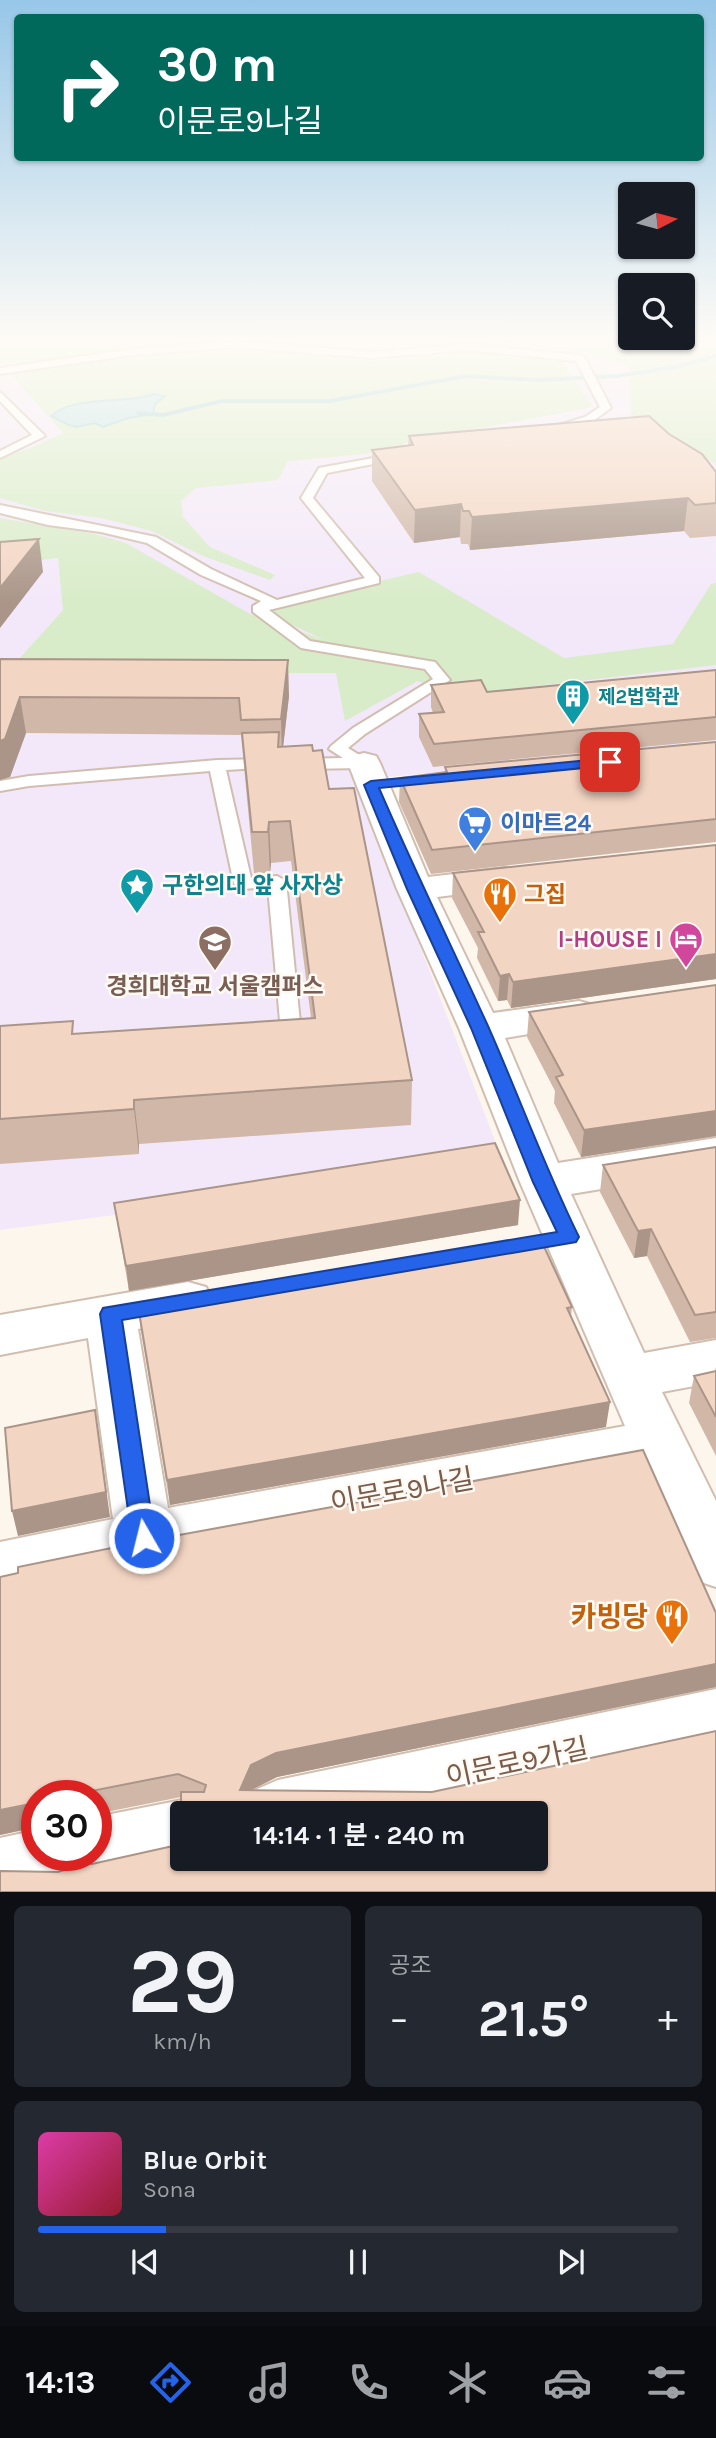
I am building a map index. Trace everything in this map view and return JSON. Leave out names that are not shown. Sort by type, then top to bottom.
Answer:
[{"type":"street","points":[[377,777],[415,889],[480,1028],[543,1182],[549,1240],[629,1377],[716,1561]]},
{"type":"street","points":[[415,889],[538,875]]},
{"type":"street","points":[[480,1028],[611,1009]]},
{"type":"street","points":[[543,1182],[716,1154]]},
{"type":"street","points":[[0,1335],[232,1293]]},
{"type":"street","points":[[110,1314],[144,1538]]},
{"type":"street","points":[[629,1377],[716,1362]]},
{"type":"street","name":"이문로9나길","points":[[0,1567],[660,1443]]},
{"type":"street","name":"이문로9가길","points":[[335,1801],[716,1720]]},
{"type":"street","points":[[112,1848],[170,1836]]},
{"type":"street","points":[[0,1872],[21,1867]]},
{"type":"lane","points":[[0,455],[39,436],[31,427]]},
{"type":"lane","points":[[542,431],[555,427]]},
{"type":"lane","points":[[258,609],[374,580],[307,498],[323,470],[402,456]]},
{"type":"lane","points":[[0,509],[150,540],[206,572],[271,601],[258,609]]},
{"type":"lane","points":[[258,609],[306,645],[430,665],[442,680],[359,731],[337,749],[377,777]]},
{"type":"lane","points":[[0,786],[29,781],[217,765],[377,777]]},
{"type":"lane","points":[[217,765],[243,884],[277,881],[293,1052],[279,1052]]},
{"type":"shaded area","name":"경희대학교 서울캠퍼스","points":[[0,427],[716,427],[716,746],[356,780],[504,1164],[0,1230]]},
{"type":"green space","points":[[58,427],[485,427],[406,442],[397,451],[288,461],[278,480],[196,488],[181,501],[183,517],[210,547],[275,575],[270,580],[203,556],[152,531],[101,518],[45,511],[0,498],[0,457],[29,449],[63,433]]},
{"type":"green space","points":[[638,427],[716,427],[716,464]]},
{"type":"green space","points":[[0,518],[95,534],[126,543],[250,614],[324,640],[258,609],[419,572],[564,658],[673,644],[711,584],[716,583],[716,665],[453,696],[418,681],[345,721],[336,673],[0,673],[19,659],[63,610],[58,558],[0,565]]},
{"type":"building","points":[[513,427],[662,427],[702,454],[716,472],[716,503],[695,505],[688,498],[472,517],[469,511],[463,511],[461,504],[415,510],[372,450],[413,445],[409,436]]},
{"type":"building","points":[[39,539],[0,588],[0,542]]},
{"type":"building","points":[[0,659],[288,660],[281,719],[241,720],[239,698],[20,697],[5,739],[0,741]]},
{"type":"building","points":[[716,670],[716,717],[434,744],[419,714],[444,712],[431,685],[481,680],[487,692]]},
{"type":"building","points":[[279,732],[278,747],[312,745],[313,751],[322,750],[329,789],[354,788],[412,1080],[134,1100],[134,1109],[0,1119],[0,1026],[73,1021],[72,1034],[315,1018],[290,821],[269,822],[268,832],[252,832],[242,733]]},
{"type":"building","points":[[716,742],[716,819],[432,850],[400,778],[447,772],[445,767]]},
{"type":"building","points":[[716,845],[716,954],[513,982],[509,974],[500,976],[478,932],[484,932],[453,873]]},
{"type":"building","points":[[716,985],[716,1111],[584,1130],[556,1077],[563,1075],[529,1012]]},
{"type":"building","points":[[495,1143],[520,1200],[126,1266],[114,1203]]},
{"type":"building","points":[[716,1147],[716,1312],[695,1315],[651,1229],[638,1231],[603,1165]]},
{"type":"building","points":[[540,1238],[572,1307],[567,1308],[610,1402],[167,1480],[138,1306]]},
{"type":"building","points":[[716,1371],[716,1417],[694,1376]]},
{"type":"building","points":[[95,1410],[106,1492],[12,1511],[5,1428]]},
{"type":"building","points":[[643,1450],[716,1613],[716,1664],[276,1753],[251,1765],[240,1790],[432,1792],[716,1731],[716,1892],[0,1892],[0,1871],[112,1871],[112,1860],[170,1847],[170,1871],[548,1871],[548,1801],[181,1801],[181,1792],[204,1792],[206,1785],[178,1774],[112,1787],[112,1780],[21,1780],[21,1806],[0,1810],[0,1577],[18,1573],[18,1567]]},
{"type":"place","name":"제2법학관","points":[[573,726]]},
{"type":"place","name":"이마트24","points":[[475,853]]},
{"type":"place","name":"구한의대 앞 사자상","points":[[137,915]]},
{"type":"place","name":"그집","points":[[500,924]]},
{"type":"place","name":"I-HOUSE I","points":[[686,969]]},
{"type":"place","name":"경희대학교 서울캠퍼스","points":[[215,972]]},
{"type":"place","name":"카빙당","points":[[672,1646]]},
{"type":"route","points":[[144,1538],[110,1314],[569,1237],[543,1182],[480,1028],[415,889],[371,785],[610,762]]}]
